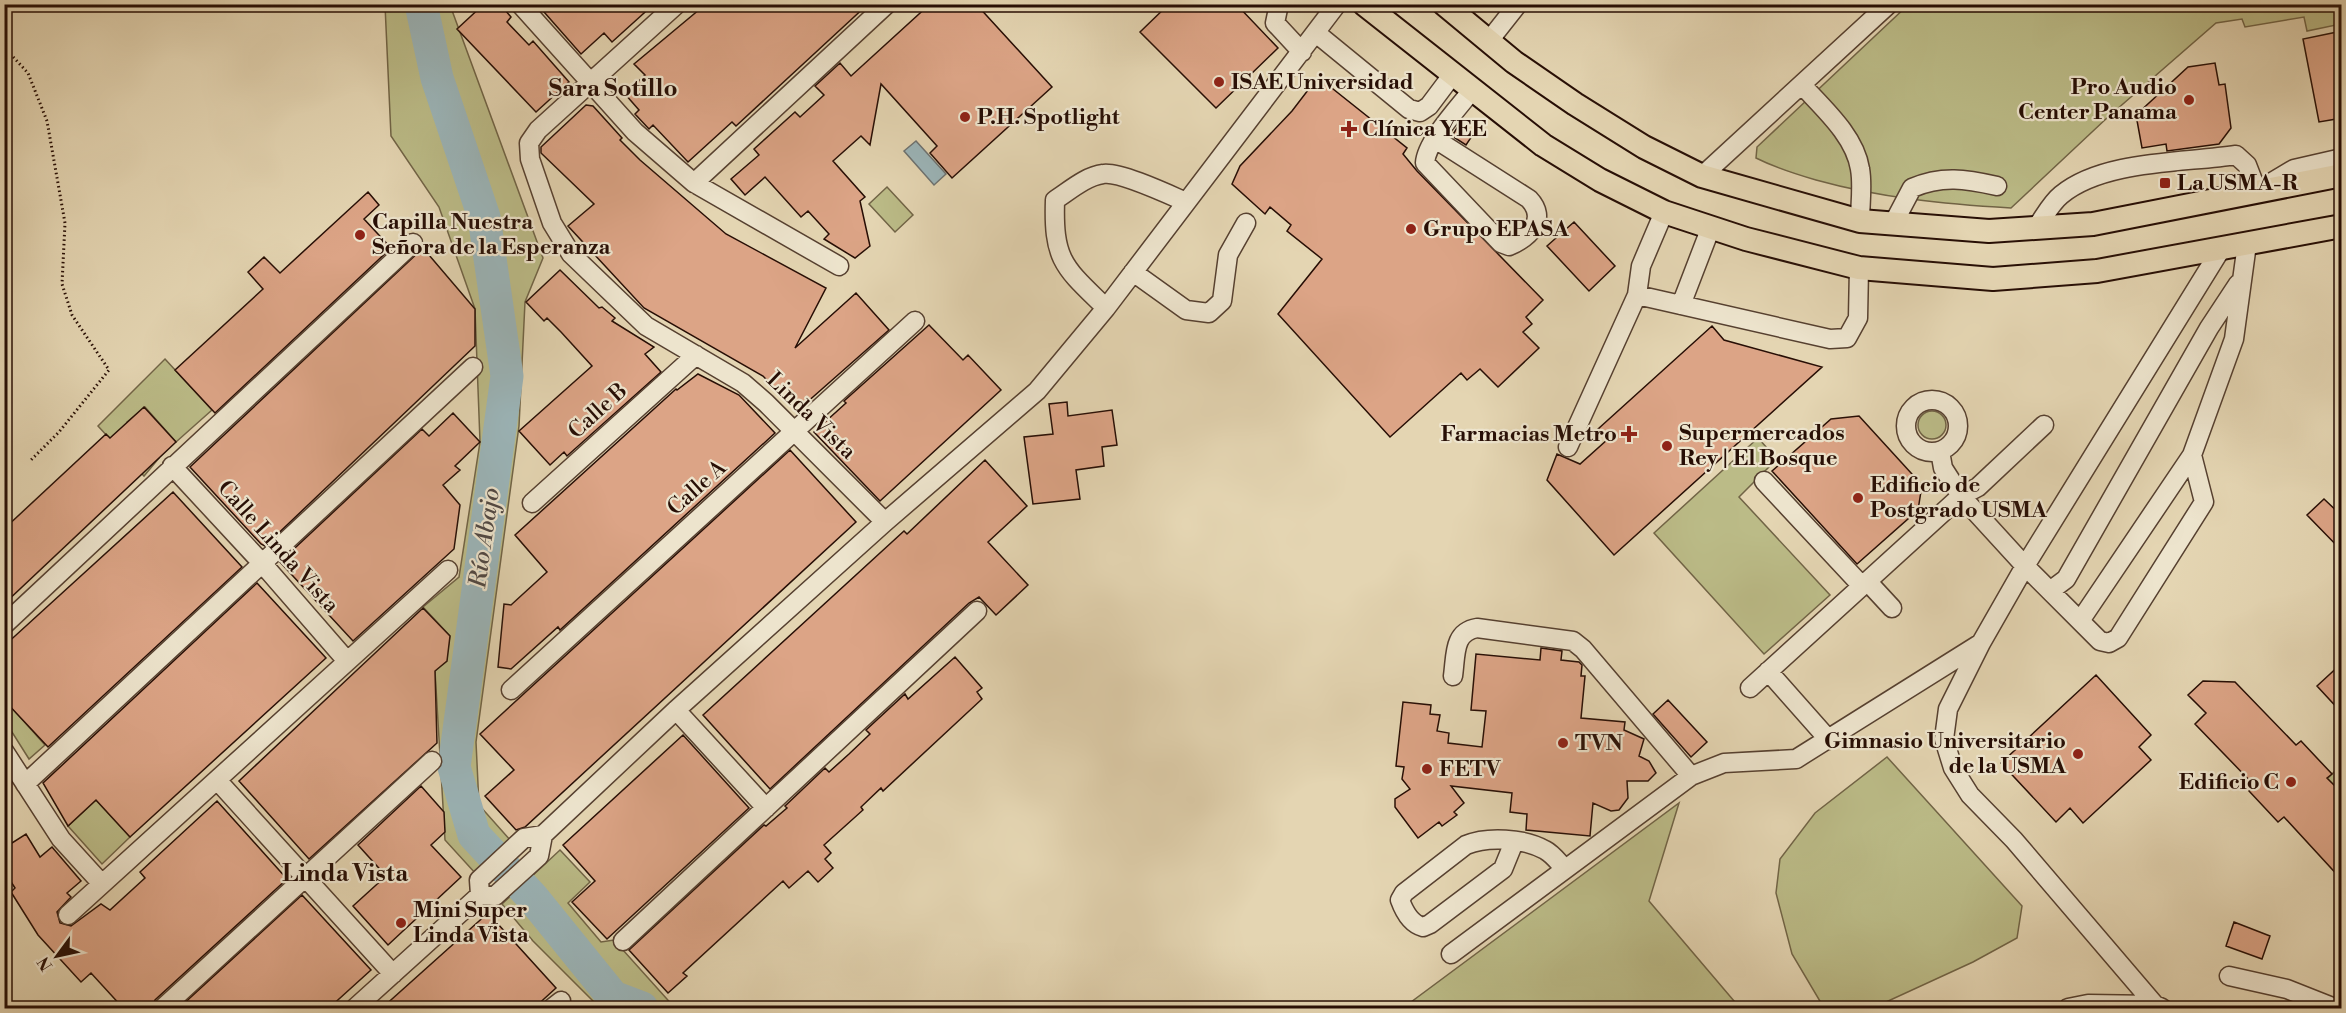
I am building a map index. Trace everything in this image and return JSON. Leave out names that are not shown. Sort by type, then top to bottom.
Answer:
[{"type":"main road","points":[[1364,4],[1543,145],[1600,180],[1664,212],[1859,268],[1993,279],[2097,271],[2342,226]]},
{"type":"main road","points":[[1444,4],[1488,42],[1575,104],[1644,147],[1702,176],[1860,221],[1989,231],[2093,224],[2342,175]]},
{"type":"street","points":[[520,4],[635,132],[694,183],[839,266]]},
{"type":"street","points":[[590,83],[677,4]]},
{"type":"street","points":[[694,183],[887,4]]},
{"type":"street","points":[[1280,4],[1275,23],[1302,52]]},
{"type":"street","points":[[485,890],[524,838],[543,835],[676,710],[885,522],[1037,391],[1106,308],[1337,4]]},
{"type":"street","points":[[1702,176],[1889,4]]},
{"type":"street","points":[[1488,42],[1514,6]]},
{"type":"street","points":[[1316,33],[1410,109],[1420,112],[1429,106],[1454,74]]},
{"type":"street","name":"Linda Vista","points":[[590,83],[538,130],[529,143],[530,159],[552,223],[571,254],[646,326],[743,383],[885,522]]},
{"type":"street","points":[[1802,85],[1831,116],[1850,143],[1860,168],[1860,221]]},
{"type":"street","points":[[1435,140],[1529,199],[1536,206],[1539,216],[1536,224],[1518,243],[1509,246],[1501,243],[1425,164],[1426,154],[1435,140],[1473,89]]},
{"type":"street","points":[[2036,228],[2060,195],[2078,183],[2124,166],[2191,162],[2236,155],[2247,165],[2257,191],[2294,169],[2342,158]]},
{"type":"street","points":[[1106,308],[1066,269],[1053,236],[1054,200],[1079,183],[1104,173],[1149,186],[1186,202]]},
{"type":"street","points":[[1893,224],[1912,188],[1917,186],[1936,180],[1960,177],[1997,186]]},
{"type":"street","points":[[1568,447],[1637,295],[1641,266],[1664,212]]},
{"type":"street","points":[[1133,272],[1186,310],[1209,313],[1222,301],[1228,255],[1246,223]]},
{"type":"street","points":[[1681,305],[1711,227]]},
{"type":"street","points":[[4,625],[413,243]]},
{"type":"street","points":[[2080,621],[2192,455],[2234,339],[2247,244]]},
{"type":"street","points":[[2158,1007],[2014,840],[1970,795],[1953,768],[1944,739],[1948,709],[1981,643],[2025,566],[2221,249]]},
{"type":"street","points":[[1637,295],[1830,339],[1847,338],[1858,318],[1859,268]]},
{"type":"street","points":[[2050,591],[2066,579],[2210,328],[2242,279]]},
{"type":"street","name":"Calle A","points":[[511,690],[915,321]]},
{"type":"street","name":"Calle B","points":[[532,503],[696,355]]},
{"type":"street","points":[[25,784],[473,367]]},
{"type":"street","points":[[1750,688],[1961,496],[1978,487],[2044,425]]},
{"type":"street","points":[[1940,451],[1943,468],[1961,496],[2025,566],[2100,641],[2109,643],[2118,638],[2204,502],[2192,455]]},
{"type":"street","name":"Calle Linda Vista","points":[[172,466],[261,562],[347,661]]},
{"type":"street","points":[[1764,481],[1865,584],[1892,608]]},
{"type":"street","points":[[68,915],[447,570]]},
{"type":"street","points":[[623,941],[977,611]]},
{"type":"street","points":[[1453,676],[1457,642],[1460,634],[1468,629],[1477,628],[1573,641],[1691,776]]},
{"type":"street","points":[[1451,954],[1691,776],[1724,763],[1786,761],[1806,754],[1981,643]]},
{"type":"street","points":[[1768,672],[1829,740]]},
{"type":"street","points":[[676,710],[766,808]]},
{"type":"street","points":[[4,751],[61,839],[102,884]]},
{"type":"street","points":[[163,1008],[432,761]]},
{"type":"street","points":[[217,780],[393,974]]},
{"type":"street","points":[[355,1008],[485,890],[539,856],[543,835]]},
{"type":"street","points":[[1515,842],[1503,869],[1430,924],[1423,927],[1416,925],[1403,908],[1400,900],[1404,893],[1466,845],[1486,840],[1515,842],[1545,850],[1565,869]]},
{"type":"street","points":[[2229,976],[2288,989],[2335,1008]]},
{"type":"street","points":[[2068,1008],[2088,1004],[2158,1007]]},
{"type":"path","points":[[4,47],[28,74],[47,121],[65,223],[62,284],[72,315],[109,370],[58,432],[31,460]]},
{"type":"green space","points":[[385,5],[450,5],[543,258],[525,302],[519,426],[476,742],[479,805],[512,842],[476,874],[445,840],[435,671],[446,660],[450,636],[423,607],[459,577],[480,442],[475,309],[439,207],[391,136]]},
{"type":"green space","points":[[1908,5],[2341,5],[2341,24],[2307,31],[2304,17],[2245,27],[2242,19],[2216,23],[2108,117],[2011,208],[1889,196],[1801,175],[1756,158],[1757,147]]},
{"type":"green space","points":[[887,187],[913,215],[895,232],[869,204]]},
{"type":"green space","points":[[165,359],[212,410],[176,442],[145,407],[127,422],[159,458],[144,476],[98,426]]},
{"type":"green space","points":[[1932,411],[1942,415],[1946,425],[1942,435],[1932,439],[1922,435],[1918,425],[1922,415]]},
{"type":"green space","points":[[1758,438],[1777,459],[1739,497],[1830,595],[1764,654],[1654,533]]},
{"type":"green space","points":[[12,708],[45,745],[29,759],[5,721],[4,714]]},
{"type":"green space","points":[[1887,757],[2022,906],[2017,938],[1973,962],[1873,1008],[1824,1008],[1792,954],[1776,893],[1780,859],[1815,813]]},
{"type":"green space","points":[[2341,765],[2341,793],[2327,779]]},
{"type":"green space","points":[[96,800],[130,837],[102,864],[68,826]]},
{"type":"green space","points":[[1679,803],[1649,901],[1740,1008],[1403,1008]]},
{"type":"green space","points":[[560,850],[590,882],[568,903],[601,942],[614,940],[675,1008],[600,1008],[533,941],[502,904]]},
{"type":"water","points":[[916,141],[946,174],[934,185],[904,151]]},
{"type":"building","points":[[484,4],[500,4],[511,17],[507,22],[529,45],[533,41],[569,82],[536,112],[457,29]]},
{"type":"building","points":[[537,4],[654,4],[612,42],[604,33],[581,54]]},
{"type":"building","points":[[706,4],[868,4],[736,126],[732,122],[688,162],[653,125],[649,129],[635,114],[639,110],[625,94],[645,75],[634,64]]},
{"type":"building","points":[[930,4],[976,4],[1052,87],[952,178],[930,153],[937,146],[881,84],[870,145],[861,136],[833,161],[865,197],[860,201],[870,246],[855,258],[824,239],[829,234],[808,211],[801,217],[765,177],[745,195],[731,179],[759,155],[754,149],[795,112],[800,117],[824,95],[815,86],[840,63],[851,76]]},
{"type":"building","name":"ISAE Universidad","points":[[1169,4],[1236,4],[1278,48],[1216,108],[1140,32]]},
{"type":"building","points":[[2342,31],[2342,118],[2319,122],[2303,39]]},
{"type":"building","name":"Pro Audio Center Panama","points":[[2215,63],[2219,85],[2225,84],[2231,128],[2219,144],[2167,151],[2166,144],[2142,148],[2136,115],[2188,67]]},
{"type":"building","name":"Grupo EPASA","points":[[1318,77],[1407,148],[1403,154],[1417,171],[1543,300],[1526,317],[1532,324],[1523,332],[1539,348],[1498,387],[1480,369],[1467,380],[1461,373],[1390,437],[1278,314],[1322,259],[1287,231],[1291,225],[1270,207],[1265,214],[1232,184],[1240,166],[1292,111]]},
{"type":"building","points":[[586,105],[593,106],[622,138],[620,140],[640,160],[726,234],[826,288],[795,348],[856,293],[889,330],[797,411],[763,376],[644,308],[568,226],[594,204],[541,153],[541,147]]},
{"type":"building","points":[[1460,123],[1474,133],[1466,145],[1452,136]]},
{"type":"building","points":[[368,192],[379,205],[364,219],[391,248],[215,413],[175,370],[263,289],[248,272],[264,257],[280,273]]},
{"type":"building","points":[[1574,222],[1615,266],[1589,291],[1547,246]]},
{"type":"building","points":[[423,248],[475,309],[475,346],[265,546],[261,544],[190,467]]},
{"type":"building","points":[[560,270],[599,308],[602,307],[615,318],[612,321],[654,347],[645,354],[661,372],[567,456],[564,452],[550,465],[519,431],[592,366],[547,318],[544,321],[526,302]]},
{"type":"building","points":[[929,325],[963,360],[968,355],[1001,390],[880,501],[814,432],[846,403],[844,401]]},
{"type":"building","name":"Supermercados Rey | El Bosque","points":[[1712,326],[1724,340],[1822,367],[1614,555],[1547,480],[1557,454],[1580,464],[1608,439],[1598,429]]},
{"type":"building","points":[[698,374],[739,395],[775,433],[560,630],[558,627],[511,669],[498,667],[504,604],[511,605],[547,572],[515,535],[676,389]]},
{"type":"building","points":[[1067,402],[1068,416],[1112,410],[1117,445],[1102,447],[1104,466],[1076,470],[1080,499],[1033,504],[1024,437],[1053,434],[1049,404]]},
{"type":"building","points":[[144,407],[176,442],[4,604],[4,529],[106,434],[110,438]]},
{"type":"building","points":[[453,413],[480,442],[455,466],[460,470],[443,485],[460,505],[454,549],[353,641],[280,562],[422,429],[429,436]]},
{"type":"building","name":"Edificio de Postgrado USMA","points":[[1859,416],[1922,485],[1918,510],[1857,564],[1772,471],[1831,419]]},
{"type":"building","points":[[790,450],[856,522],[525,827],[516,830],[485,796],[514,770],[480,734]]},
{"type":"building","points":[[985,460],[1027,506],[988,542],[1028,585],[996,615],[979,597],[969,603],[770,789],[703,715],[904,531],[907,534]]},
{"type":"building","points":[[173,492],[242,567],[48,747],[4,700],[4,646]]},
{"type":"building","points":[[2324,499],[2342,516],[2342,551],[2307,515]]},
{"type":"building","points":[[257,583],[326,658],[130,837],[96,800],[68,826],[43,783]]},
{"type":"building","points":[[423,608],[450,636],[447,661],[435,671],[437,743],[309,859],[239,781]]},
{"type":"building","name":"TVN","points":[[1541,648],[1562,651],[1561,660],[1579,662],[1582,665],[1581,676],[1585,676],[1581,718],[1625,722],[1624,730],[1644,739],[1639,756],[1649,761],[1656,773],[1648,781],[1627,781],[1628,798],[1619,810],[1611,811],[1593,803],[1590,836],[1526,830],[1527,814],[1510,812],[1512,793],[1451,786],[1464,803],[1454,812],[1457,815],[1442,826],[1439,822],[1418,838],[1395,807],[1395,799],[1410,789],[1402,779],[1404,767],[1396,766],[1403,702],[1431,705],[1430,714],[1440,715],[1437,731],[1449,733],[1448,743],[1482,747],[1486,711],[1471,710],[1476,654],[1540,660]]},
{"type":"building","points":[[955,657],[982,688],[977,692],[982,699],[883,791],[881,788],[861,807],[863,810],[824,845],[831,853],[825,859],[833,868],[818,882],[808,871],[789,888],[783,881],[683,973],[687,976],[668,993],[629,950],[764,825],[766,826],[787,808],[785,806],[825,768],[829,772],[849,754],[870,734],[866,730],[905,694],[908,699]]},
{"type":"building","points":[[2342,663],[2342,713],[2317,686]]},
{"type":"building","name":"Gimnasio Universitario de la USMA","points":[[2096,675],[2151,735],[2139,747],[2151,760],[2083,823],[2070,808],[2056,822],[2001,763]]},
{"type":"building","name":"Edificio C","points":[[2203,681],[2235,682],[2296,745],[2301,741],[2332,774],[2327,778],[2342,793],[2342,880],[2284,817],[2278,822],[2249,791],[2254,785],[2195,724],[2206,713],[2188,695]]},
{"type":"building","points":[[1668,700],[1707,742],[1691,757],[1653,714]]},
{"type":"building","points":[[683,735],[749,808],[607,939],[572,902],[595,881],[563,845]]},
{"type":"building","points":[[421,786],[444,812],[445,832],[431,845],[461,877],[388,945],[353,906],[386,876],[358,845]]},
{"type":"building","points":[[217,801],[287,879],[155,1000],[152,1008],[123,1008],[91,973],[81,982],[38,935],[11,892],[15,888],[4,871],[4,848],[26,834],[40,857],[52,847],[81,881],[67,893],[71,897],[57,912],[60,923],[71,926],[101,904],[110,910],[145,878],[140,872]]},
{"type":"building","points":[[302,895],[371,970],[329,1008],[179,1008]]},
{"type":"building","points":[[488,913],[556,988],[534,1008],[382,1008]]},
{"type":"building","points":[[2234,922],[2270,936],[2262,959],[2226,946]]},
{"type":"waterway","name":"Río Abajo","points":[[421,4],[437,78],[484,217],[507,376],[454,767],[474,835],[532,897],[613,997],[642,1008]]},
{"type":"place","name":"ISAE Universidad","points":[[1219,82]]},
{"type":"place","name":"Pro Audio Center Panama","points":[[2189,100]]},
{"type":"place","name":"P.H. Spotlight","points":[[965,117]]},
{"type":"place","name":"Clínica YEE","points":[[1349,129]]},
{"type":"place","name":"La USMA-R","points":[[2165,183]]},
{"type":"place","name":"Grupo EPASA","points":[[1411,229]]},
{"type":"place","name":"Capilla Nuestra Señora de la Esperanza","points":[[360,235]]},
{"type":"place","name":"Farmacias Metro","points":[[1629,434]]},
{"type":"place","name":"Supermercados Rey | El Bosque","points":[[1667,446]]},
{"type":"place","name":"Edificio de Postgrado USMA","points":[[1858,498]]},
{"type":"place","name":"TVN","points":[[1563,743]]},
{"type":"place","name":"Gimnasio Universitario de la USMA","points":[[2078,754]]},
{"type":"place","name":"FETV","points":[[1427,769]]},
{"type":"place","name":"Edificio C","points":[[2291,782]]},
{"type":"place","name":"Mini Super Linda Vista","points":[[401,923]]},
{"type":"district","name":"Sara Sotillo","points":[[613,89]]},
{"type":"district","name":"Linda Vista","points":[[345,874]]}]
